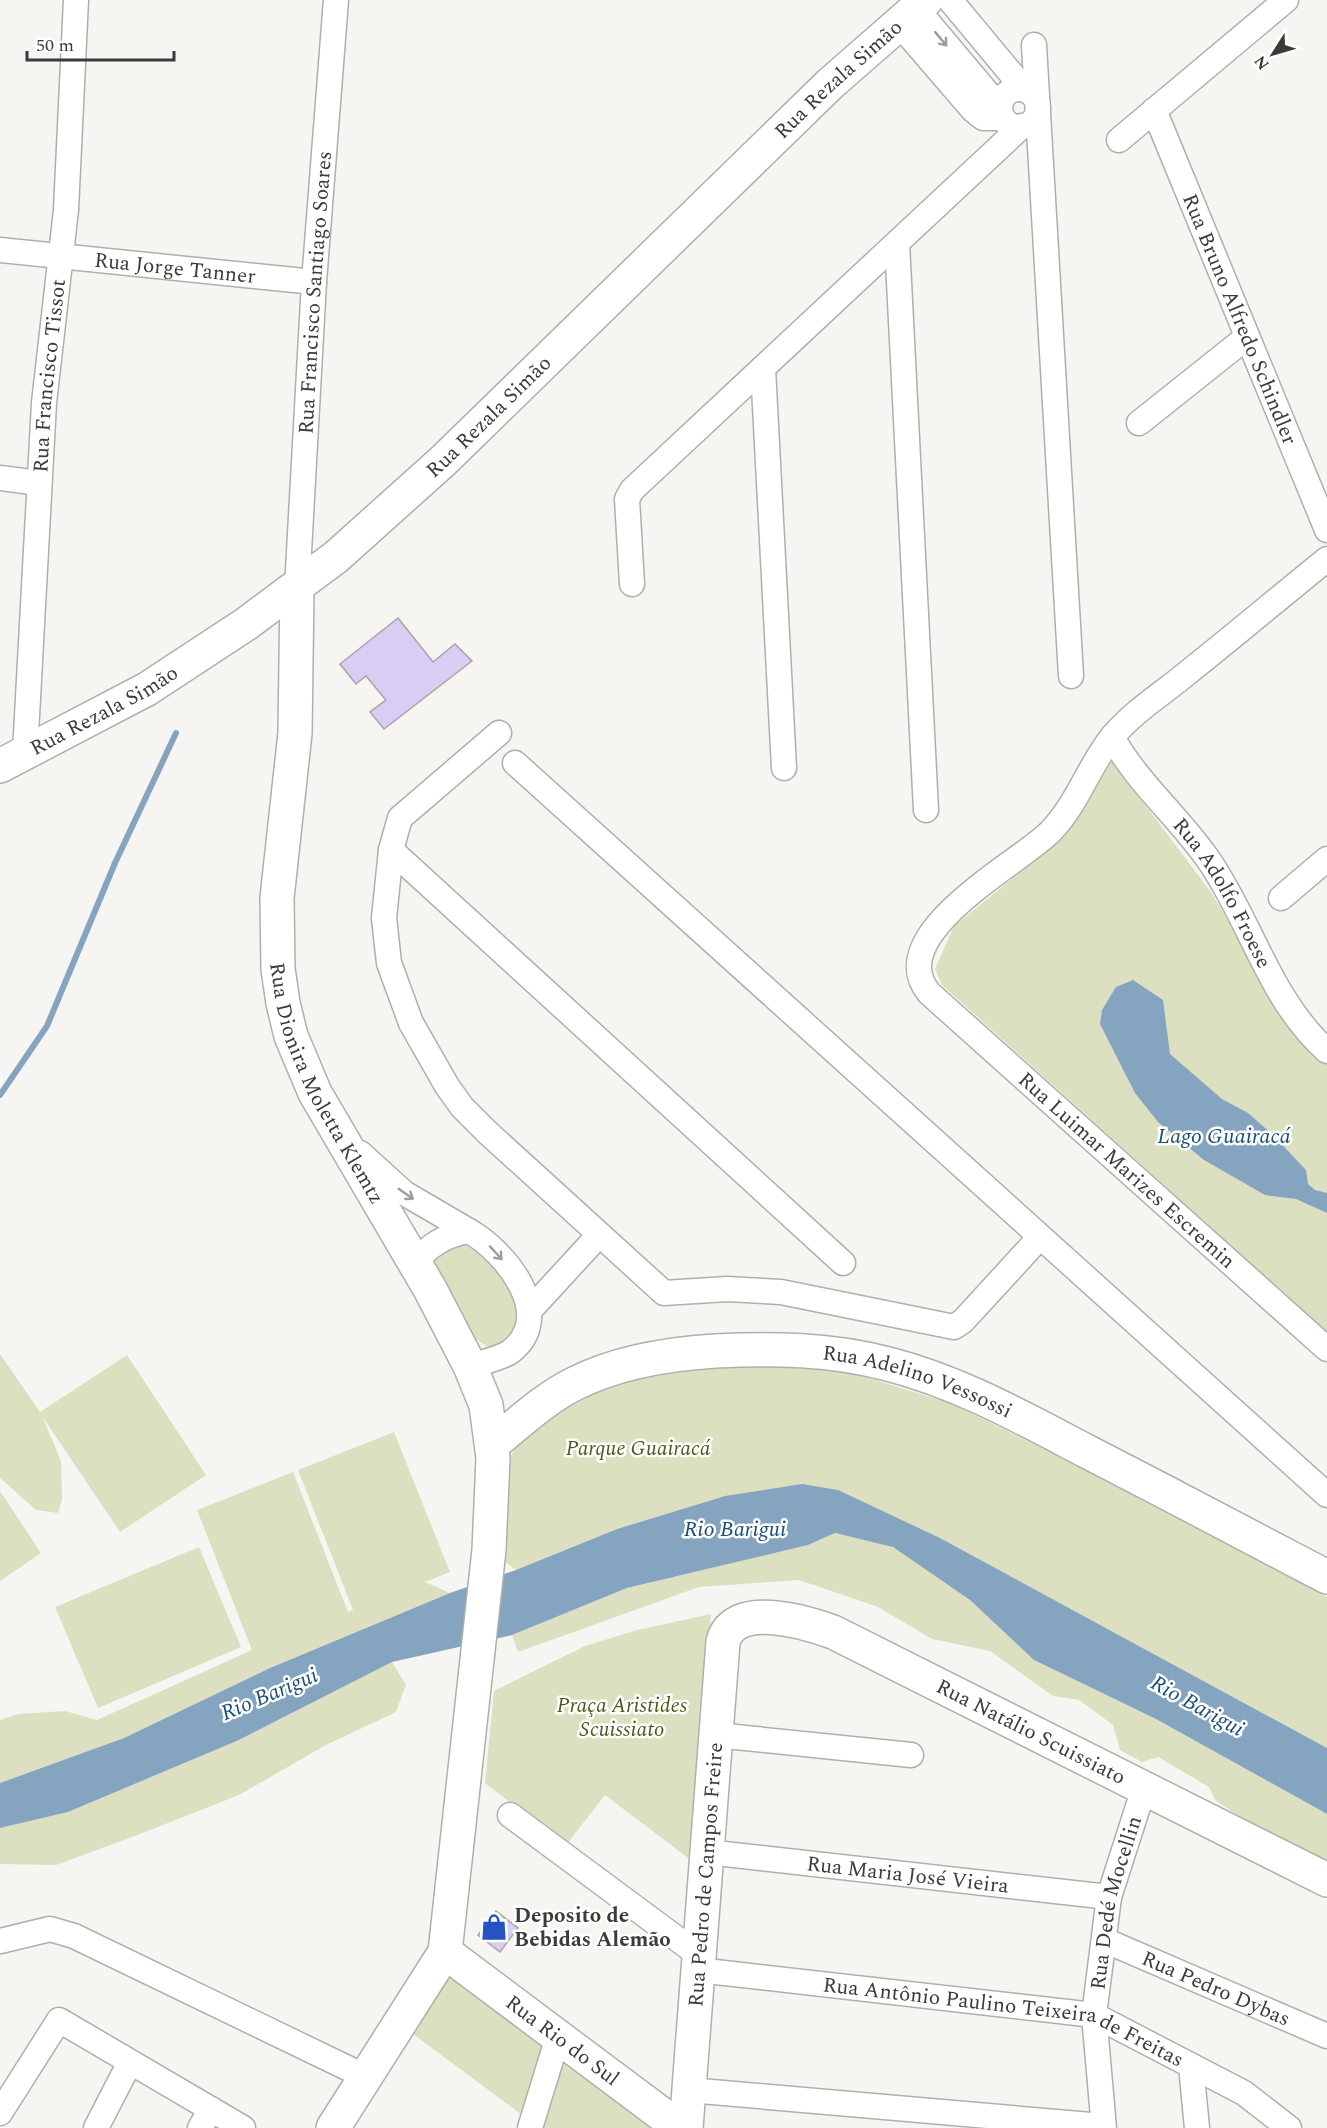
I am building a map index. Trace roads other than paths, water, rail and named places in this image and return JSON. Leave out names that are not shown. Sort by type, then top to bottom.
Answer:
[{"type":"main road","name":"Rua Rezala Simão","points":[[12,760],[147,689],[297,588],[401,500],[776,136],[913,11]]},
{"type":"main road","name":"Rua Dionira Moletta Klemtz","points":[[297,588],[295,733],[277,898],[278,969],[291,1036],[302,1066],[332,1126],[414,1263],[470,1366],[486,1405],[493,1444],[489,1550],[445,1952]]},
{"type":"main road","name":"Rua Adelino Vessossi","points":[[493,1444],[541,1405],[573,1385],[630,1363],[683,1354],[753,1349],[819,1352],[864,1358],[918,1373],[981,1397],[1327,1577]]},
{"type":"main road","name":"Rua Natálio Scuissiato","points":[[730,1625],[741,1619],[786,1620],[834,1632],[1327,1880]]},
{"type":"main road","name":"Rua Pedro de Campos Freire","points":[[686,2128],[723,1642],[730,1625]]},
{"type":"main road","name":"Rua Rio do Sul","points":[[445,1952],[680,2128]]},
{"type":"main road","points":[[333,2128],[445,1952]]},
{"type":"street","name":"Rua Francisco Tissot","points":[[12,760],[39,483],[44,403],[66,210],[76,0]]},
{"type":"street","name":"Rua Francisco Santiago Soares","points":[[297,588],[314,282],[336,0]]},
{"type":"street","points":[[913,11],[1008,118],[1035,118],[1031,98],[950,0]]},
{"type":"street","points":[[1119,140],[1286,0]]},
{"type":"street","points":[[1034,45],[1031,98],[1071,676]]},
{"type":"street","points":[[632,584],[629,495],[897,243],[1008,118],[1007,93],[1031,98]]},
{"type":"street","name":"Rua Bruno Alfredo Schindler","points":[[1154,110],[1327,530]]},
{"type":"street","points":[[897,243],[926,810]]},
{"type":"street","name":"Rua Jorge Tanner","points":[[0,250],[314,282]]},
{"type":"street","points":[[1139,423],[1247,336]]},
{"type":"street","points":[[763,368],[784,768]]},
{"type":"street","points":[[0,478],[39,483]]},
{"type":"street","points":[[1112,737],[1327,558]]},
{"type":"street","points":[[499,733],[400,818],[391,849],[384,918],[389,963],[399,994],[427,1053],[447,1086],[474,1120],[664,1293],[727,1289],[781,1292],[954,1327],[963,1322],[1040,1237]]},
{"type":"street","name":"Rua Luimar Marizes Escremin","points":[[1112,737],[1065,814],[1051,830],[1018,860],[962,900],[934,928],[923,948],[919,968],[920,977],[929,993],[1327,1348]]},
{"type":"street","name":"Rua Adolfo Froese","points":[[1112,737],[1138,777],[1210,862],[1238,907],[1284,1000],[1327,1051]]},
{"type":"street","points":[[514,763],[1327,1495]]},
{"type":"street","points":[[391,849],[843,1263]]},
{"type":"street","points":[[1281,898],[1327,859]]},
{"type":"street","points":[[332,1126],[404,1193],[493,1248],[527,1299],[530,1310],[524,1336],[516,1346],[508,1353],[470,1366]]},
{"type":"street","points":[[414,1263],[438,1241],[452,1234],[469,1232]]},
{"type":"street","points":[[530,1310],[598,1235]]},
{"type":"street","points":[[716,1735],[911,1755]]},
{"type":"street","name":"Rua Dedé Mocellin","points":[[1104,2127],[1094,2015],[1109,1897],[1144,1788]]},
{"type":"street","points":[[510,1815],[698,1963]]},
{"type":"street","name":"Rua Maria José Vieira","points":[[707,1851],[1109,1897]]},
{"type":"street","points":[[0,1941],[50,1929],[74,1936],[366,2077]]},
{"type":"street","name":"Rua Pedro Dybas","points":[[1104,1940],[1327,2036]]},
{"type":"street","name":"Rua Antônio Paulino Teixeira de Freitas","points":[[698,1963],[1094,2015],[1244,2092],[1289,2128]]},
{"type":"street","points":[[0,2113],[59,2020],[130,2062],[206,2119],[243,2128]]},
{"type":"street","points":[[530,2128],[558,2037]]},
{"type":"street","points":[[96,2128],[130,2062]]},
{"type":"street","points":[[1191,2066],[1197,2128]]},
{"type":"street","points":[[689,2090],[904,2119],[1104,2127]]},
{"type":"water","name":"Lago Guairacá","points":[[1133,980],[1163,1000],[1170,1054],[1222,1099],[1248,1113],[1273,1135],[1306,1170],[1308,1184],[1315,1190],[1327,1193],[1327,1213],[1296,1199],[1265,1195],[1204,1160],[1158,1122],[1135,1093],[1100,1024],[1102,1010],[1116,987]]},
{"type":"water","name":"Rio Barigui","points":[[802,1484],[838,1490],[940,1538],[1327,1748],[1327,1814],[1156,1719],[1034,1660],[970,1600],[893,1547],[835,1533],[808,1545],[627,1588],[512,1635],[392,1662],[239,1740],[68,1812],[0,1828],[0,1783],[124,1738],[270,1668],[450,1593],[516,1570],[617,1529],[725,1496]]},
{"type":"waterway","points":[[0,1095],[47,1026],[115,863],[176,733]]},
{"type":"place","name":"Deposito de Bebidas Alemão","points":[[494,1927]]},
{"type":"park label","name":"Parque Guairacá","points":[[638,1448]]},
{"type":"park label","name":"Praça Aristides Scuissiato","points":[[622,1717]]}]
